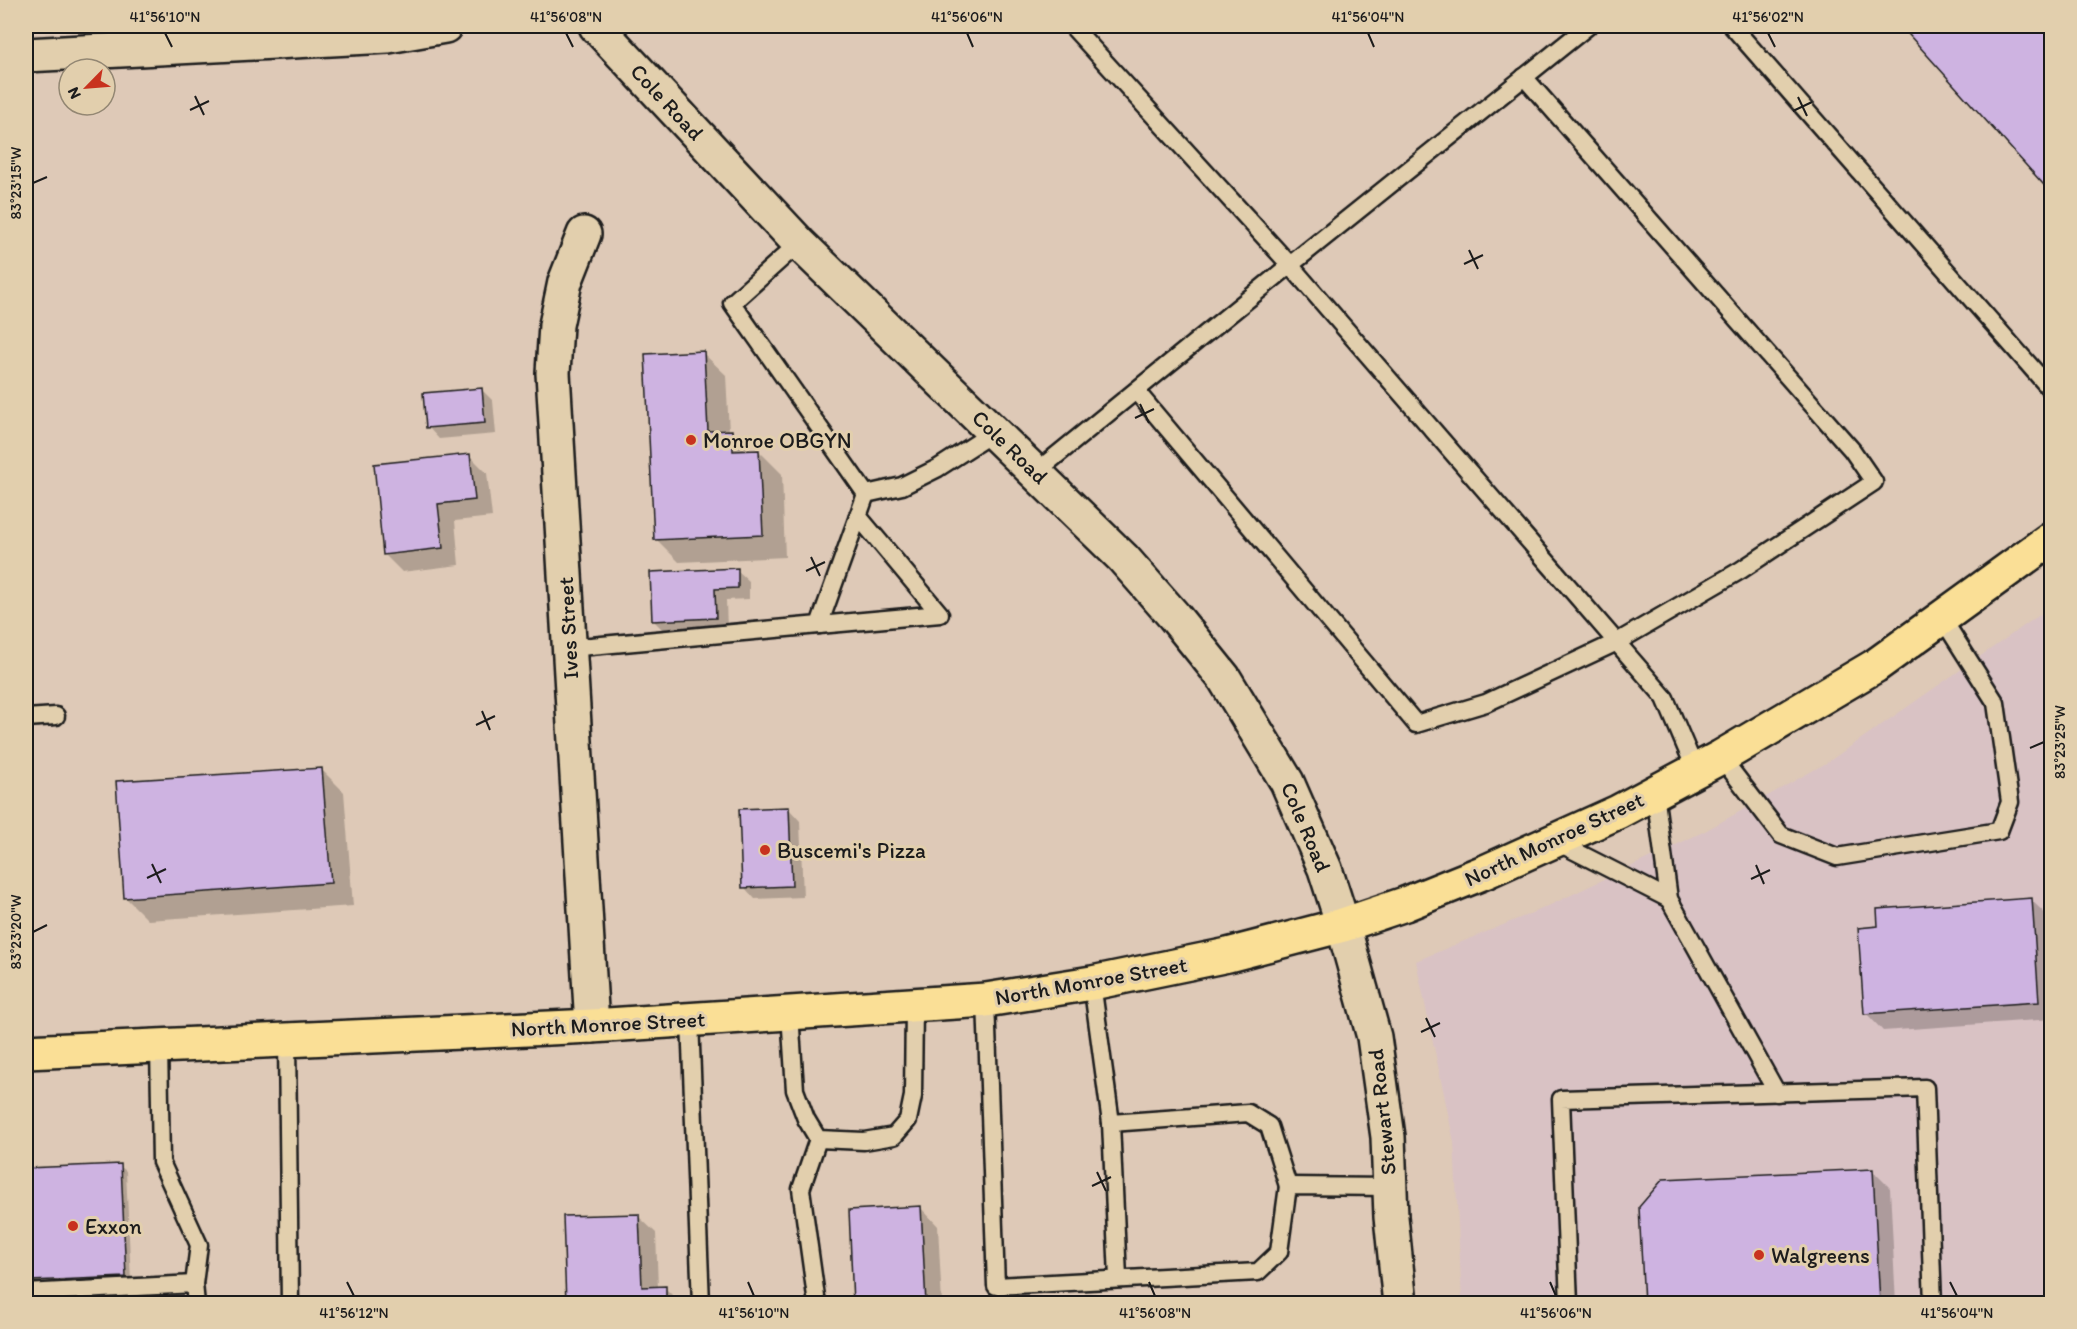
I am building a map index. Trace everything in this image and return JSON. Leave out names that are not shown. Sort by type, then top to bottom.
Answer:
[{"type":"main road","name":"North Monroe Street","points":[[26,1052],[592,1026],[986,1000],[1092,983],[1227,955],[1343,925],[1405,904],[1467,880],[1555,841],[1655,792],[1708,764],[1875,666],[2052,538]]},
{"type":"street","points":[[26,55],[388,36],[445,26]]},
{"type":"street","name":"Cole Road","points":[[596,26],[800,243],[1123,558],[1174,616],[1224,678],[1287,782],[1325,869],[1343,925]]},
{"type":"street","name":"Ives Street","points":[[584,234],[565,282],[556,325],[553,373],[592,1026]]},
{"type":"street","name":"Stewart Road","points":[[1343,925],[1374,1037],[1388,1137],[1400,1304]]},
{"type":"lane","points":[[1072,26],[1290,265],[1617,642],[1665,698],[1708,764],[1781,835],[1837,858],[1999,831],[2010,802],[1996,703],[1942,618]]},
{"type":"lane","points":[[1036,472],[1588,26]]},
{"type":"lane","points":[[1732,26],[2052,391]]},
{"type":"lane","points":[[1136,391],[1416,724],[1486,703],[1617,642],[1741,570],[1874,482],[1852,450],[1524,77]]},
{"type":"lane","points":[[800,243],[732,303],[866,494]]},
{"type":"lane","points":[[866,494],[902,486],[938,468],[994,432]]},
{"type":"lane","points":[[819,625],[866,494]]},
{"type":"lane","points":[[569,648],[940,614],[858,516]]},
{"type":"lane","points":[[26,718],[56,716]]},
{"type":"lane","points":[[1655,792],[1669,898],[1776,1093]]},
{"type":"lane","points":[[1555,841],[1669,898]]},
{"type":"lane","points":[[1092,983],[1111,1123],[1118,1278]]},
{"type":"lane","points":[[986,1000],[996,1286],[1258,1272],[1279,1252],[1288,1186],[1269,1126],[1248,1113],[1111,1123]]},
{"type":"lane","points":[[818,1139],[864,1140],[894,1136],[908,1120],[913,1096],[914,1005]]},
{"type":"lane","points":[[790,1013],[795,1089],[806,1119],[818,1139],[801,1190],[817,1304]]},
{"type":"lane","points":[[690,1020],[701,1304]]},
{"type":"lane","points":[[287,1040],[290,1304]]},
{"type":"lane","points":[[159,1046],[161,1162],[199,1245],[194,1284],[196,1304]]},
{"type":"lane","points":[[1569,1304],[1561,1099],[1925,1088],[1933,1304]]},
{"type":"lane","points":[[1288,1186],[1390,1187]]},
{"type":"lane","points":[[26,1293],[194,1284]]},
{"type":"shaded area","points":[[2051,607],[2051,1303],[1462,1303],[1454,1142],[1416,961],[1544,908],[1705,831],[1828,762]]},
{"type":"building","points":[[1901,26],[2047,26],[2052,31],[2052,194]]},
{"type":"building","name":"Monroe OBGYN","points":[[704,351],[708,431],[732,430],[733,451],[759,450],[763,535],[654,540],[645,354]]},
{"type":"building","points":[[482,388],[485,423],[426,428],[423,393]]},
{"type":"building","points":[[470,454],[475,500],[438,504],[443,548],[383,555],[374,464]]},
{"type":"building","points":[[738,568],[738,588],[715,589],[716,618],[652,621],[650,572]]},
{"type":"building","points":[[322,768],[331,883],[124,898],[116,781]]},
{"type":"building","points":[[789,807],[792,886],[742,888],[739,809]]},
{"type":"building","points":[[2032,898],[2039,1002],[1864,1014],[1858,928],[1878,926],[1877,909]]},
{"type":"building","points":[[121,1164],[126,1277],[30,1281],[26,1168]]},
{"type":"building","name":"Walgreens","points":[[1873,1169],[1880,1304],[1644,1304],[1639,1207],[1663,1179]]},
{"type":"building","points":[[921,1206],[926,1304],[853,1304],[849,1210]]},
{"type":"building","points":[[639,1214],[642,1287],[666,1286],[666,1304],[566,1304],[563,1216]]},
{"type":"place","name":"Monroe OBGYN","points":[[691,440]]},
{"type":"place","name":"Buscemi's Pizza","points":[[765,850]]},
{"type":"place","name":"Exxon","points":[[73,1226]]},
{"type":"place","name":"Walgreens","points":[[1759,1255]]}]
